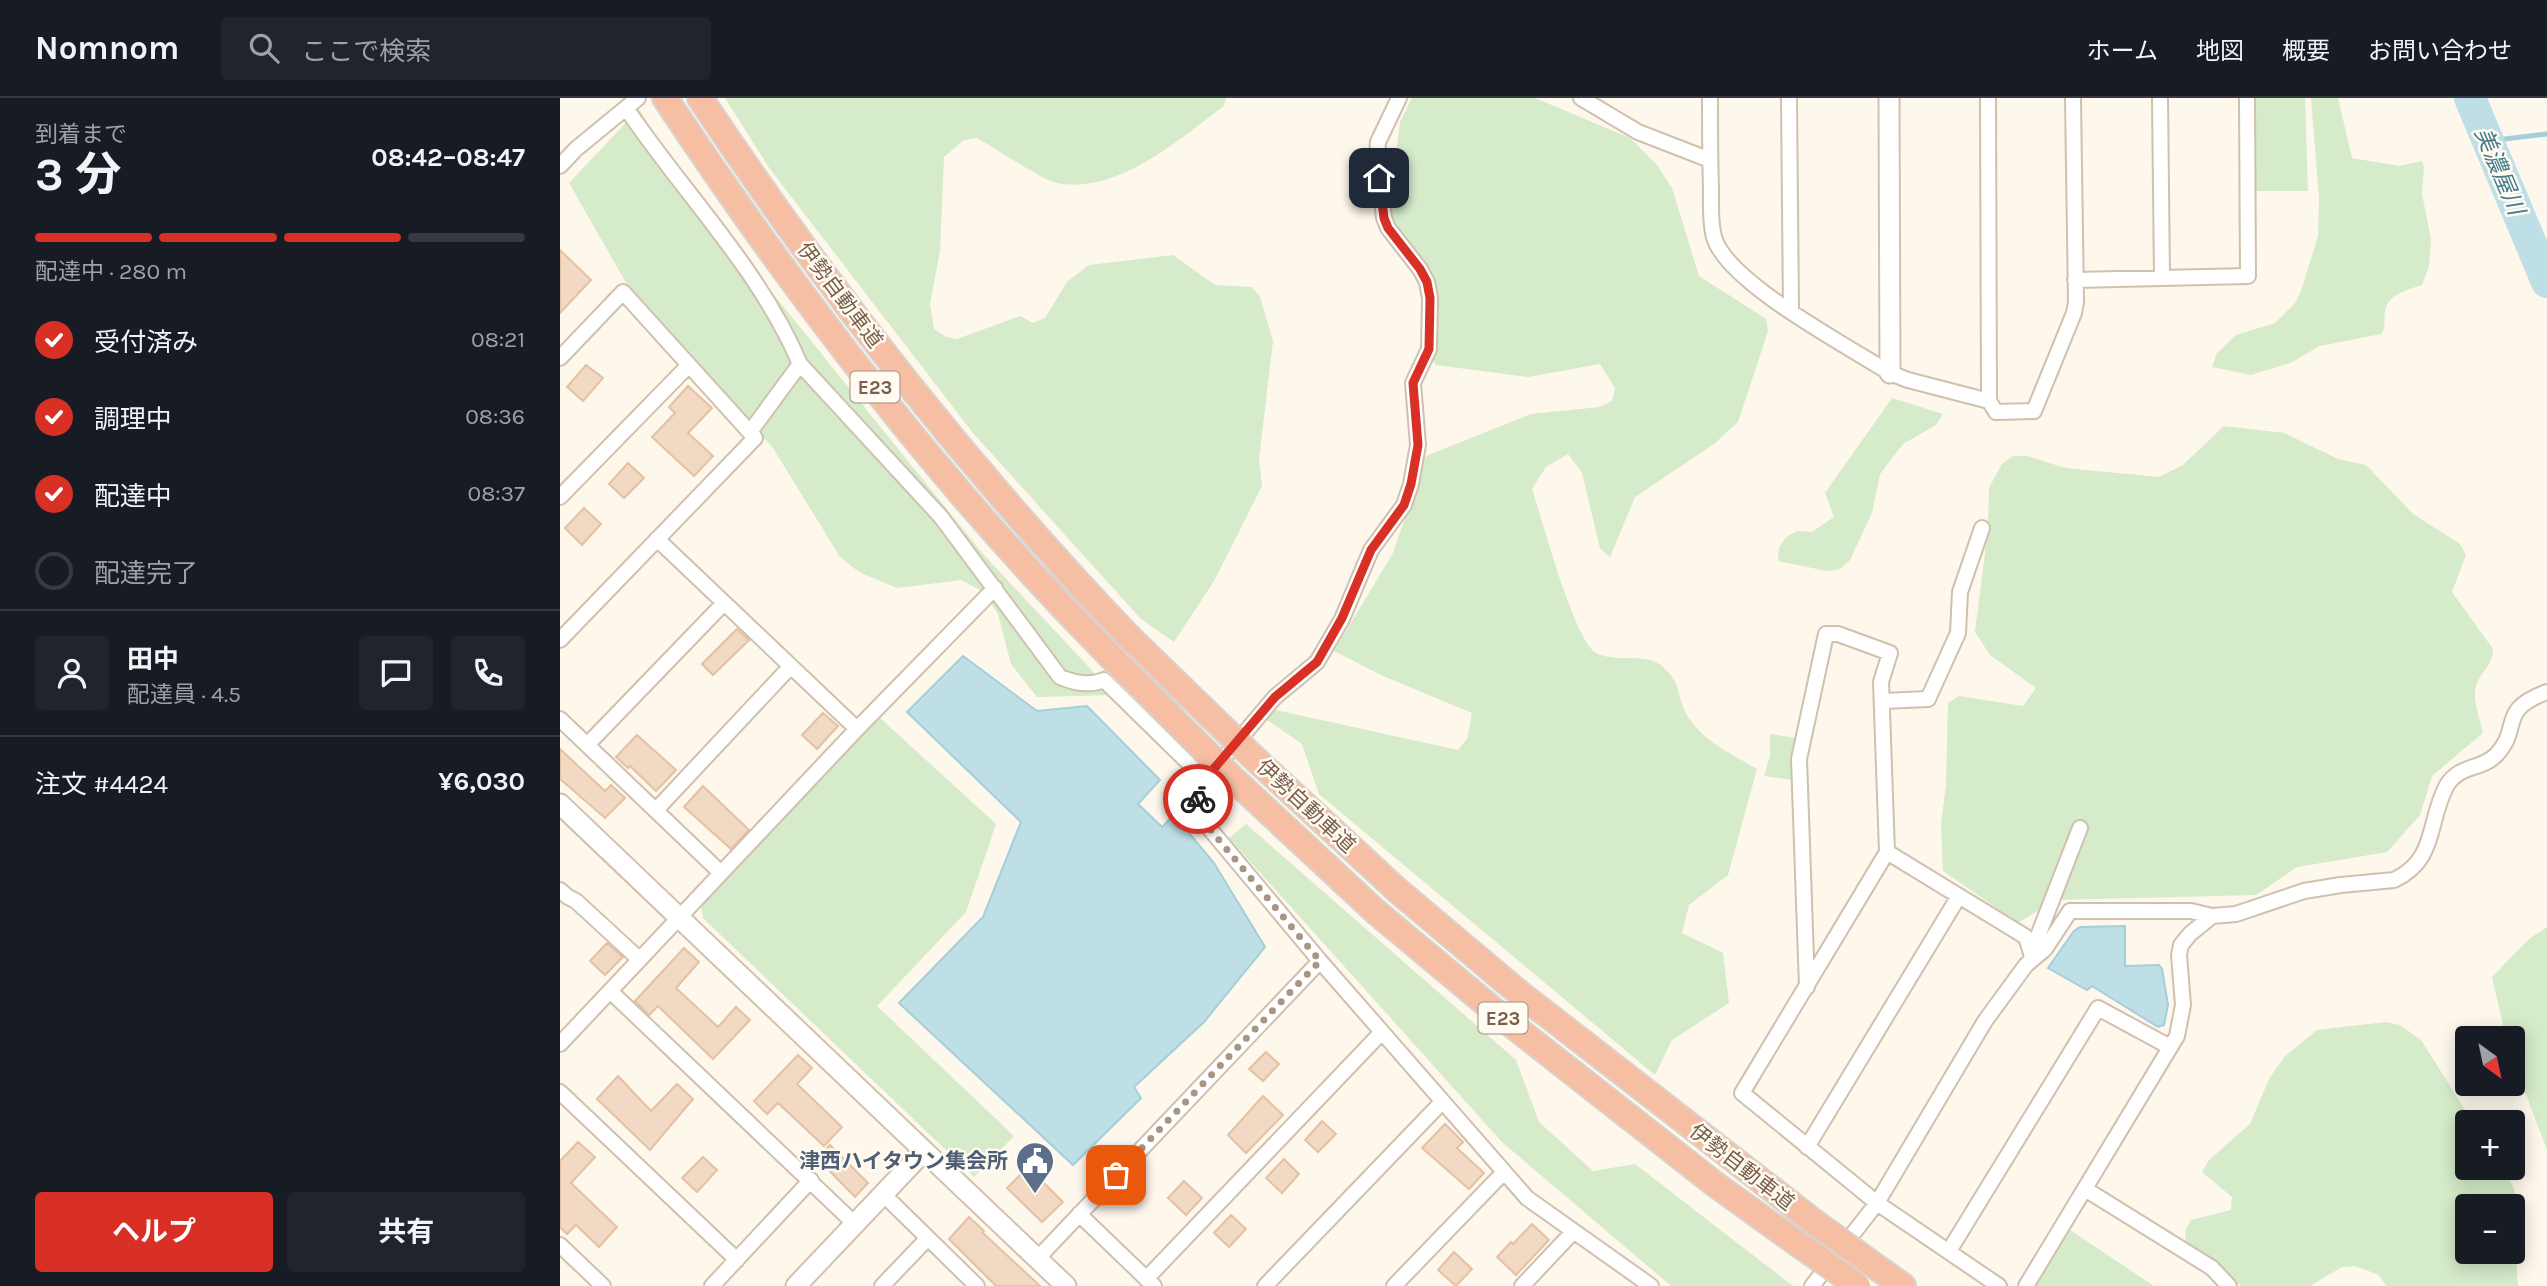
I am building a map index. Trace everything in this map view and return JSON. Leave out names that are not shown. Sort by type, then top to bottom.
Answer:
[{"type":"highway","name":"伊勢自動車道","points":[[665,98],[745,217],[956,488],[1071,617],[1230,776],[1376,912],[1503,1018],[1716,1185],[1858,1286]]},
{"type":"highway","name":"伊勢自動車道","points":[[700,98],[767,199],[965,456],[1057,562],[1128,635],[1253,757],[1397,890],[1518,992],[1813,1221],[1903,1286]]},
{"type":"street","points":[[1399,98],[1378,142],[1383,213],[1388,228],[1420,269],[1427,282],[1430,298],[1429,349],[1413,383],[1418,445],[1411,484],[1404,505],[1371,550],[1342,618],[1317,662],[1275,697],[1205,779],[1199,789],[1199,816],[1381,1033],[1527,1198],[1650,1286]]},
{"type":"street","points":[[1581,98],[1638,132],[1710,160]]},
{"type":"street","points":[[1710,98],[1714,237],[1728,262],[1745,278],[1791,311],[1890,373],[1989,401]]},
{"type":"street","points":[[1789,98],[1791,311]]},
{"type":"street","points":[[1889,98],[1890,373]]},
{"type":"street","points":[[1988,98],[1989,401],[1996,412],[2034,411],[2074,313],[2073,98]]},
{"type":"street","points":[[2160,98],[2162,278]]},
{"type":"street","points":[[2075,280],[2248,276],[2248,98]]},
{"type":"street","points":[[560,166],[576,149],[634,101],[656,154],[744,264],[788,336],[800,364],[941,517],[1060,677],[1080,683],[1097,683],[1104,680],[1205,779]]},
{"type":"street","points":[[560,358],[623,292],[755,438],[560,640]]},
{"type":"street","points":[[750,432],[800,364]]},
{"type":"street","points":[[560,498],[689,365]]},
{"type":"street","points":[[1883,701],[1928,699],[1958,633],[1960,592],[1982,528]]},
{"type":"street","points":[[657,539],[858,729]]},
{"type":"street","points":[[560,1044],[858,729],[995,589]]},
{"type":"street","points":[[587,745],[724,603]]},
{"type":"street","points":[[1807,987],[1799,759],[1826,634],[1838,634],[1890,653],[1881,682],[1888,852],[1807,987],[1742,1093],[1877,1203],[1999,1286]]},
{"type":"street","points":[[656,810],[791,666]]},
{"type":"street","points":[[2029,959],[2045,948],[2070,912],[2191,911],[2212,916],[2236,914],[2304,891],[2401,877],[2426,853],[2440,800],[2448,783],[2460,771],[2492,759],[2504,744],[2515,713],[2523,703],[2547,692]]},
{"type":"street","points":[[560,719],[721,873]]},
{"type":"street","points":[[560,804],[1066,1286]]},
{"type":"street","points":[[1812,1286],[1877,1203],[1985,1021],[2029,959],[2080,828]]},
{"type":"street","points":[[1888,852],[2026,937],[2029,959]]},
{"type":"street","points":[[1808,1147],[1959,896]]},
{"type":"street","points":[[563,898],[576,901],[639,959]]},
{"type":"street","points":[[2026,1286],[2171,1048],[2182,1019],[2180,945],[2212,916]]},
{"type":"street","points":[[1037,1259],[1320,961]]},
{"type":"street","points":[[610,990],[855,1224]]},
{"type":"street","points":[[1949,1251],[2098,1008],[2171,1048]]},
{"type":"street","points":[[1079,1214],[1150,1282],[1381,1033]]},
{"type":"street","points":[[560,1092],[737,1260]]},
{"type":"street","points":[[1265,1286],[1442,1102]]},
{"type":"street","points":[[796,1286],[924,1152]]},
{"type":"street","points":[[1394,1286],[1504,1171]]},
{"type":"street","points":[[712,1286],[811,1181]]},
{"type":"street","points":[[2085,1189],[2212,1268],[2229,1286]]},
{"type":"street","points":[[883,1194],[977,1286]]},
{"type":"street","points":[[1522,1286],[1573,1231]]},
{"type":"street","points":[[882,1286],[927,1238]]},
{"type":"street","points":[[560,1245],[603,1286]]},
{"type":"green space","points":[[725,98],[1226,98],[1224,106],[1167,148],[1125,173],[1102,181],[1080,184],[1050,181],[977,138],[964,140],[944,157],[940,251],[930,304],[934,329],[946,337],[957,339],[1020,316],[1033,323],[1045,318],[1067,282],[1089,265],[1173,255],[1215,285],[1252,287],[1260,297],[1273,341],[1259,459],[1262,486],[1214,581],[1174,642],[1141,619],[973,433],[770,169]]},
{"type":"green space","points":[[1412,98],[1535,98],[1630,138],[1657,165],[1672,188],[1699,276],[1766,319],[1768,331],[1738,422],[1714,444],[1635,497],[1610,557],[1600,548],[1582,473],[1568,454],[1546,467],[1532,489],[1569,603],[1587,643],[1596,653],[1604,656],[1640,658],[1656,662],[1663,667],[1675,683],[1684,709],[1697,729],[1757,769],[1728,875],[1689,905],[1682,933],[1723,953],[1729,1003],[1672,1040],[1655,1075],[1319,794],[1302,744],[1266,719],[1271,709],[1458,750],[1467,739],[1472,713],[1383,676],[1334,651],[1393,553],[1426,456],[1531,414],[1600,407],[1612,401],[1615,388],[1600,364],[1528,377],[1436,365],[1432,360],[1431,281],[1413,246],[1395,227],[1390,202],[1400,122]]},
{"type":"green space","points":[[2255,98],[2305,98],[2308,191],[2256,191]]},
{"type":"green space","points":[[2311,98],[2338,98],[2352,158],[2399,166],[2422,161],[2422,194],[2431,239],[2429,266],[2422,285],[2390,300],[2381,334],[2320,346],[2290,363],[2251,375],[2212,367],[2217,353],[2236,335],[2275,323],[2295,303],[2301,291],[2318,236],[2319,198]]},
{"type":"green space","points":[[639,109],[685,185],[983,554],[1115,695],[1037,697],[1011,664],[998,614],[984,592],[961,580],[897,588],[859,572],[840,557],[773,448],[625,281],[569,183]]},
{"type":"green space","points":[[1892,398],[1943,414],[1936,425],[1903,444],[1880,474],[1872,513],[1850,560],[1840,569],[1827,571],[1778,561],[1779,548],[1786,537],[1797,531],[1812,532],[1834,517],[1825,493]]},
{"type":"green space","points":[[2224,426],[2284,433],[2338,459],[2366,465],[2413,514],[2460,544],[2466,555],[2452,592],[2493,649],[2491,660],[2475,689],[2475,701],[2483,733],[2432,776],[2420,815],[2387,852],[2297,867],[2256,895],[2055,900],[2018,923],[1943,871],[1941,825],[1946,784],[1948,703],[1959,696],[2023,706],[2036,688],[1990,655],[1975,632],[1988,529],[1989,488],[2002,464],[2013,456],[2027,456],[2065,468],[2159,477],[2183,465]]},
{"type":"green space","points":[[879,717],[996,824],[966,912],[877,1006],[1014,1136],[974,1177],[703,918],[701,905]]},
{"type":"green space","points":[[1770,734],[1796,738],[1792,757],[1793,780],[1764,776],[1770,756]]},
{"type":"green space","points":[[1246,824],[1516,1060],[1539,1122],[1593,1171],[1635,1164],[1793,1286],[1671,1286],[1502,1142],[1229,838]]},
{"type":"green space","points":[[2547,927],[2547,1150],[2525,1092],[2525,1026],[2503,1026],[2492,977],[2529,939]]},
{"type":"green space","points":[[2386,1022],[2400,1025],[2421,1040],[2465,1110],[2455,1110],[2455,1180],[2510,1180],[2516,1194],[2455,1194],[2455,1264],[2517,1264],[2518,1286],[2386,1286],[2379,1275],[2355,1266],[2342,1267],[2310,1286],[2241,1286],[2221,1265],[2186,1243],[2185,1231],[2191,1220],[2231,1210],[2232,1197],[2202,1172],[2209,1160],[2250,1124],[2270,1077],[2285,1056],[2317,1030]]},
{"type":"green space","points":[[2070,1230],[2154,1286],[2036,1286]]},
{"type":"water","points":[[963,656],[1037,711],[1087,706],[1160,780],[1138,804],[1162,827],[1174,815],[1214,863],[1265,947],[1204,1022],[1134,1087],[1141,1098],[1073,1165],[899,1003],[983,917],[1021,822],[907,712]]},
{"type":"water","points":[[2125,926],[2125,966],[2159,965],[2162,969],[2168,1005],[2164,1025],[2158,1027],[2092,986],[2087,990],[2048,968],[2074,931],[2080,927]]},
{"type":"building","points":[[560,250],[591,280],[560,313]]},
{"type":"building","points":[[586,365],[603,378],[583,401],[567,387]]},
{"type":"building","points":[[688,386],[712,408],[688,433],[713,456],[694,476],[652,437],[675,413],[669,407]]},
{"type":"building","points":[[628,463],[644,478],[624,498],[609,484]]},
{"type":"building","points":[[584,508],[601,524],[582,545],[565,528]]},
{"type":"building","points":[[737,629],[749,640],[713,675],[702,664]]},
{"type":"building","points":[[823,713],[838,726],[817,749],[802,735]]},
{"type":"building","points":[[637,735],[676,770],[656,791],[630,766],[628,768],[616,757]]},
{"type":"building","points":[[560,749],[605,791],[611,785],[625,798],[605,818],[560,779]]},
{"type":"building","points":[[703,786],[749,830],[731,849],[684,807]]},
{"type":"building","points":[[607,943],[623,957],[605,975],[590,961]]},
{"type":"building","points":[[684,948],[699,962],[676,988],[718,1027],[736,1007],[750,1020],[713,1059],[658,1006],[649,1015],[635,1001]]},
{"type":"building","points":[[1266,1052],[1279,1064],[1263,1081],[1249,1069]]},
{"type":"building","points":[[798,1055],[812,1068],[797,1084],[842,1127],[824,1146],[778,1103],[767,1114],[754,1101]]},
{"type":"building","points":[[618,1076],[651,1111],[677,1084],[693,1099],[650,1150],[597,1099]]},
{"type":"building","points":[[1263,1096],[1283,1115],[1246,1153],[1228,1135]]},
{"type":"building","points":[[1322,1121],[1336,1134],[1318,1152],[1305,1140]]},
{"type":"building","points":[[1445,1124],[1463,1142],[1457,1148],[1484,1173],[1469,1189],[1422,1148]]},
{"type":"building","points":[[578,1142],[595,1157],[571,1183],[617,1227],[599,1247],[576,1225],[567,1234],[560,1227],[560,1161]]},
{"type":"building","points":[[830,1145],[868,1183],[855,1197],[817,1158]]},
{"type":"building","points":[[703,1157],[717,1170],[697,1192],[682,1178]]},
{"type":"building","points":[[1284,1159],[1299,1174],[1282,1193],[1266,1178]]},
{"type":"building","name":"津西ハイタウン集会所","points":[[1028,1167],[1063,1202],[1042,1222],[1007,1188]]},
{"type":"building","points":[[1184,1181],[1202,1198],[1186,1215],[1168,1198]]},
{"type":"building","points":[[1231,1215],[1246,1229],[1229,1247],[1214,1233]]},
{"type":"building","points":[[969,1217],[1040,1286],[996,1286],[949,1239]]},
{"type":"building","points":[[1532,1224],[1549,1240],[1516,1275],[1497,1257]]},
{"type":"building","points":[[1454,1252],[1472,1269],[1456,1286],[1438,1270]]},
{"type":"waterway","name":"美濃屋川","points":[[2470,98],[2547,282]]},
{"type":"waterway","points":[[2488,141],[2547,134]]},
{"type":"way so far","points":[[1116,1175],[1320,961],[1199,816],[1198,799]]},
{"type":"place","name":"津西ハイタウン集会所","points":[[1035,1195]]},
{"type":"route","points":[[1198,799],[1199,789],[1205,779],[1275,697],[1317,662],[1342,618],[1371,550],[1404,505],[1411,484],[1418,455],[1412,392],[1416,373],[1429,349],[1430,298],[1427,282],[1420,269],[1388,228],[1384,218],[1379,178]]}]
